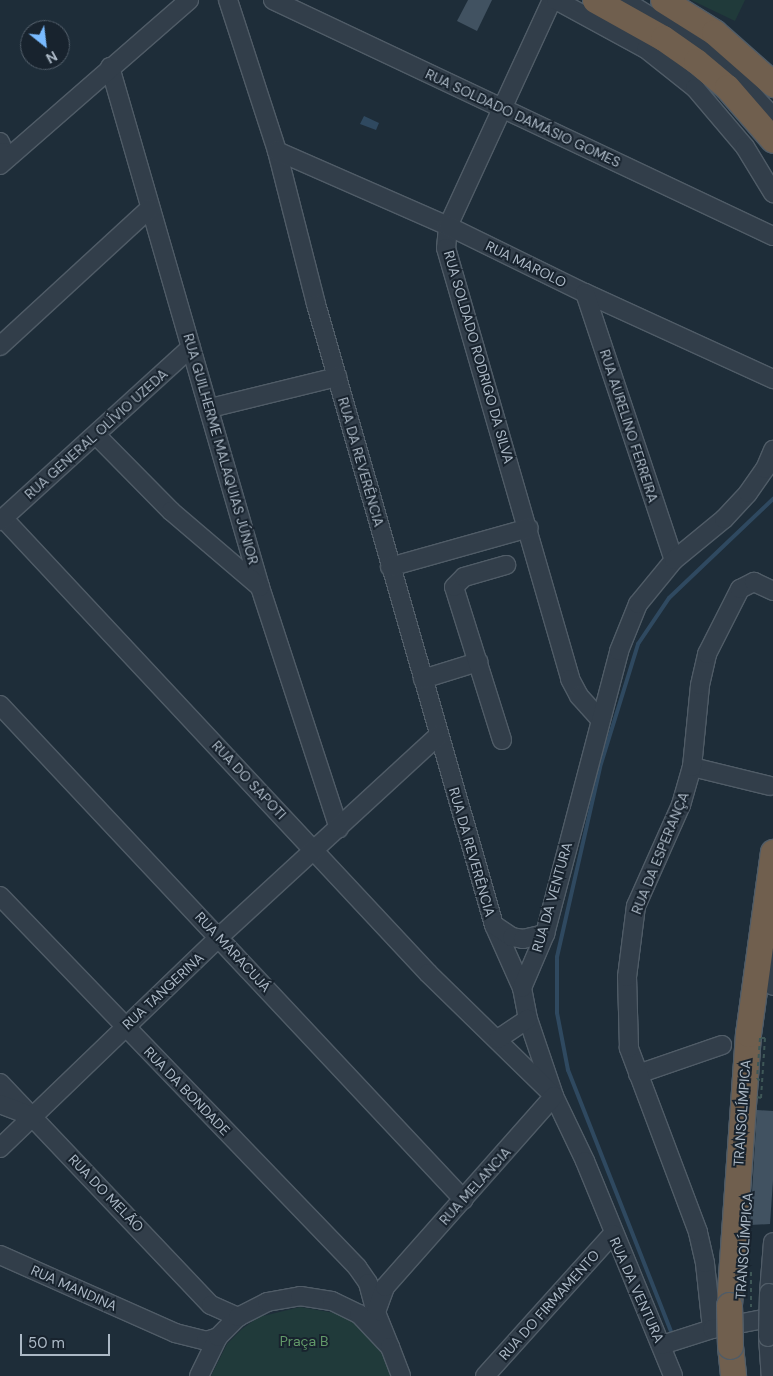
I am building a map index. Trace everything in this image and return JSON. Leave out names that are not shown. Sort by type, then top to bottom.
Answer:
[{"type":"highway","points":[[595,0],[662,38],[696,61],[727,87],[773,140]]},
{"type":"highway","points":[[663,0],[714,32],[773,84]]},
{"type":"highway","name":"TRANSOLÍMPICA","points":[[733,1376],[735,1303],[753,1035],[773,852]]},
{"type":"street","points":[[0,165],[110,67],[190,0]]},
{"type":"street","name":"RUA DA REVERÊNCIA","points":[[228,0],[278,151],[337,377],[390,567],[494,925],[522,988]]},
{"type":"street","name":"RUA SOLDADO DAMÁSIO GOMES","points":[[273,0],[773,236]]},
{"type":"street","name":"RUA SOLDADO RODRIGO DA SILVA","points":[[552,0],[448,226],[446,248],[529,528],[570,679],[579,696],[600,719]]},
{"type":"street","points":[[556,0],[646,49],[695,88],[745,147],[773,193]]},
{"type":"street","points":[[624,0],[693,43],[733,73],[773,116]]},
{"type":"street","points":[[642,0],[710,44],[773,102]]},
{"type":"street","name":"RUA GUILHERME MALAQUIAS JÚNIOR","points":[[110,67],[210,408],[260,587],[339,828]]},
{"type":"street","points":[[0,142],[4,152],[0,161]]},
{"type":"street","name":"RUA MAROLO","points":[[278,151],[448,226],[585,293],[773,379]]},
{"type":"street","points":[[0,346],[150,208]]},
{"type":"street","name":"RUA AURELINO FERREIRA","points":[[585,293],[674,560]]},
{"type":"street","name":"RUA GENERAL OLÍVIO UZEDA","points":[[2,520],[192,348]]},
{"type":"street","points":[[210,408],[337,377]]},
{"type":"street","points":[[96,435],[171,511],[260,587]]},
{"type":"street","name":"RUA DA VENTURA","points":[[670,1374],[662,1345],[613,1234],[585,1161],[554,1096],[528,1019],[522,988],[544,934],[619,651],[638,604],[674,560],[724,519],[748,493],[765,469],[773,450]]},
{"type":"street","name":"RUA DO SAPOTI","points":[[2,520],[428,973],[498,1039],[554,1096]]},
{"type":"street","points":[[390,567],[529,528]]},
{"type":"street","points":[[478,543],[487,571]]},
{"type":"street","points":[[502,740],[454,587],[464,578],[506,565]]},
{"type":"street","name":"RUA DA ESPERANÇA","points":[[712,1329],[705,1263],[698,1232],[629,1048],[626,1021],[633,919],[644,887],[685,796],[692,767],[700,685],[707,654],[740,589],[754,582],[773,591]]},
{"type":"street","points":[[423,679],[478,662]]},
{"type":"street","name":"RUA MARACUJÁ","points":[[0,705],[220,937],[464,1200]]},
{"type":"street","name":"RUA TANGERINA","points":[[0,1148],[31,1116],[220,937],[439,735]]},
{"type":"street","points":[[692,767],[770,786]]},
{"type":"street","name":"RUA DA BONDADE","points":[[0,896],[353,1264],[364,1292],[376,1312]]},
{"type":"street","points":[[753,1035],[773,908]]},
{"type":"street","name":"RUA DA REVERÊNCIA","points":[[494,925],[512,937],[529,938],[544,934]]},
{"type":"street","points":[[773,945],[770,972],[773,986]]},
{"type":"street","points":[[498,1039],[528,1019]]},
{"type":"street","points":[[638,1074],[722,1045]]},
{"type":"street","name":"RUA DO MELÃO","points":[[0,1083],[211,1305],[238,1317]]},
{"type":"street","name":"RUA MELANCIA","points":[[376,1312],[381,1295],[394,1275],[464,1200],[554,1096]]},
{"type":"street","points":[[0,1104],[31,1116]]},
{"type":"street","name":"RUA DO FIRMAMENTO","points":[[485,1376],[613,1234]]},
{"type":"street","name":"TRANSOLÍMPICA","points":[[771,1376],[768,1337],[773,1242]]},
{"type":"street","name":"RUA MANDINA","points":[[0,1255],[175,1333],[206,1341],[220,1335]]},
{"type":"street","name":"RUA MELANCIA","points":[[332,1301],[364,1292],[394,1275]]},
{"type":"street","points":[[200,1371],[220,1335],[238,1317],[259,1305],[283,1298],[300,1296],[332,1301],[359,1314],[390,1347]]},
{"type":"street","name":"RUA DO MELÃO","points":[[211,1305],[220,1335]]},
{"type":"street","points":[[376,1312],[401,1376]]},
{"type":"street","points":[[662,1345],[712,1329],[773,1317]]},
{"type":"street","name":"RUA MANDINA","points":[[175,1333],[196,1352],[200,1371]]},
{"type":"street","points":[[735,1345],[744,1376]]},
{"type":"path","points":[[757,1098],[760,1098],[765,1038],[760,1038],[757,1079],[760,1080]]},
{"type":"green space","points":[[691,0],[745,0],[735,21]]},
{"type":"green space","name":"Praça B","points":[[300,1307],[341,1314],[359,1324],[375,1337],[396,1376],[211,1376],[227,1344],[242,1329],[259,1317]]},
{"type":"water","points":[[364,116],[379,123],[376,130],[360,124]]},
{"type":"building","points":[[468,0],[492,0],[477,31],[457,21]]},
{"type":"building","points":[[757,1110],[773,1111],[773,1180],[770,1224],[750,1225]]},
{"type":"waterway","points":[[672,1334],[568,1070],[557,1013],[557,957],[600,767],[638,644],[669,598],[773,499]]}]
